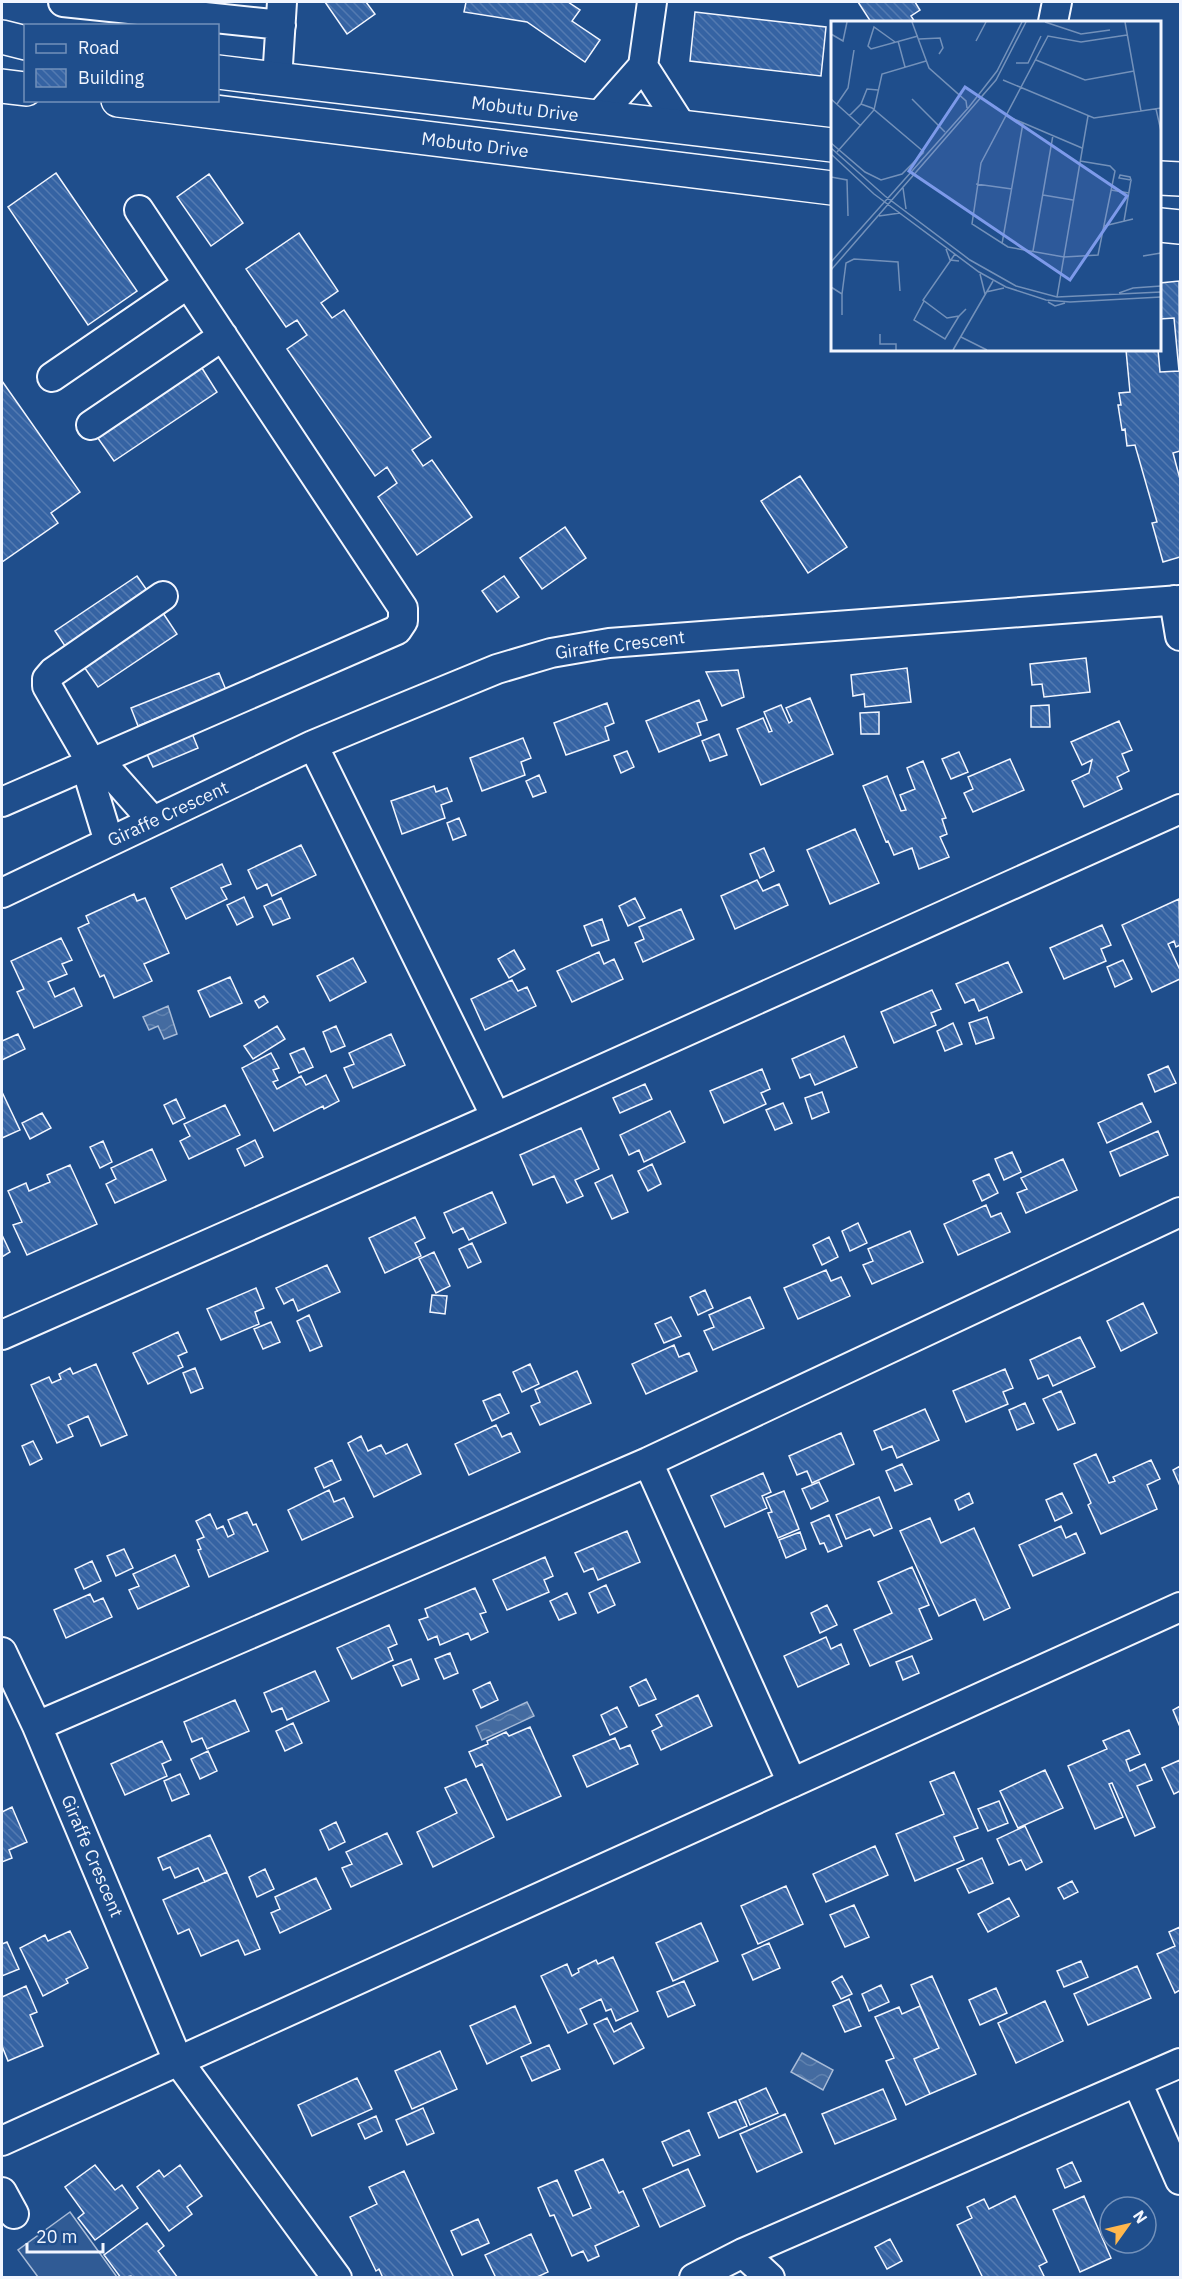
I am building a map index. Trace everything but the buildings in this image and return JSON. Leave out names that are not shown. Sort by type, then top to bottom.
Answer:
[{"type":"main road","points":[[2,37],[24,42]]},
{"type":"main road","name":"Mobutu Drive","points":[[219,72],[831,145]]},
{"type":"main road","points":[[2,86],[24,89]]},
{"type":"main road","name":"Mobuto Drive","points":[[134,102],[831,188]]},
{"type":"main road","points":[[1161,178],[1180,179]]},
{"type":"main road","points":[[1161,225],[1180,227]]},
{"type":"street","points":[[63,2],[281,13],[277,80]]},
{"type":"street","points":[[598,117],[643,66],[652,2]]},
{"type":"street","points":[[1053,21],[1057,2]]},
{"type":"street","points":[[643,66],[682,127]]},
{"type":"street","points":[[2,802],[397,630],[403,621],[403,608],[139,210]]},
{"type":"street","points":[[52,376],[188,284]]},
{"type":"street","points":[[91,425],[223,336]]},
{"type":"street","points":[[153,821],[92,764],[47,686],[47,679],[53,672],[163,596]]},
{"type":"street","points":[[1177,600],[1180,636]]},
{"type":"street","name":"Giraffe Crescent","points":[[2,892],[313,745],[497,669],[552,653],[609,643],[1177,600]]},
{"type":"street","points":[[313,745],[496,1117]]},
{"type":"street","points":[[92,764],[109,842]]},
{"type":"street","points":[[2,1335],[496,1117],[1180,809]]},
{"type":"street","points":[[37,1726],[648,1462],[1180,1212]]},
{"type":"street","points":[[648,1462],[792,1783]]},
{"type":"street","points":[[2,2140],[1180,1607]]},
{"type":"street","name":"Giraffe Crescent","points":[[2,1652],[37,1726],[178,2061],[337,2277]]},
{"type":"street","points":[[694,2277],[743,2253],[1180,2063]]},
{"type":"street","points":[[1137,2082],[1180,2180]]},
{"type":"street","points":[[743,2253],[770,2277]]},
{"type":"shaded area","points":[[70,2212],[117,2277],[38,2277],[18,2250]]},
{"type":"water","points":[[168,1006],[177,1034],[164,1039],[158,1026],[149,1030],[143,1017]]},
{"type":"water","points":[[527,1702],[534,1716],[482,1740],[476,1726]]},
{"type":"water","points":[[802,2053],[833,2070],[823,2090],[791,2072]]}]
